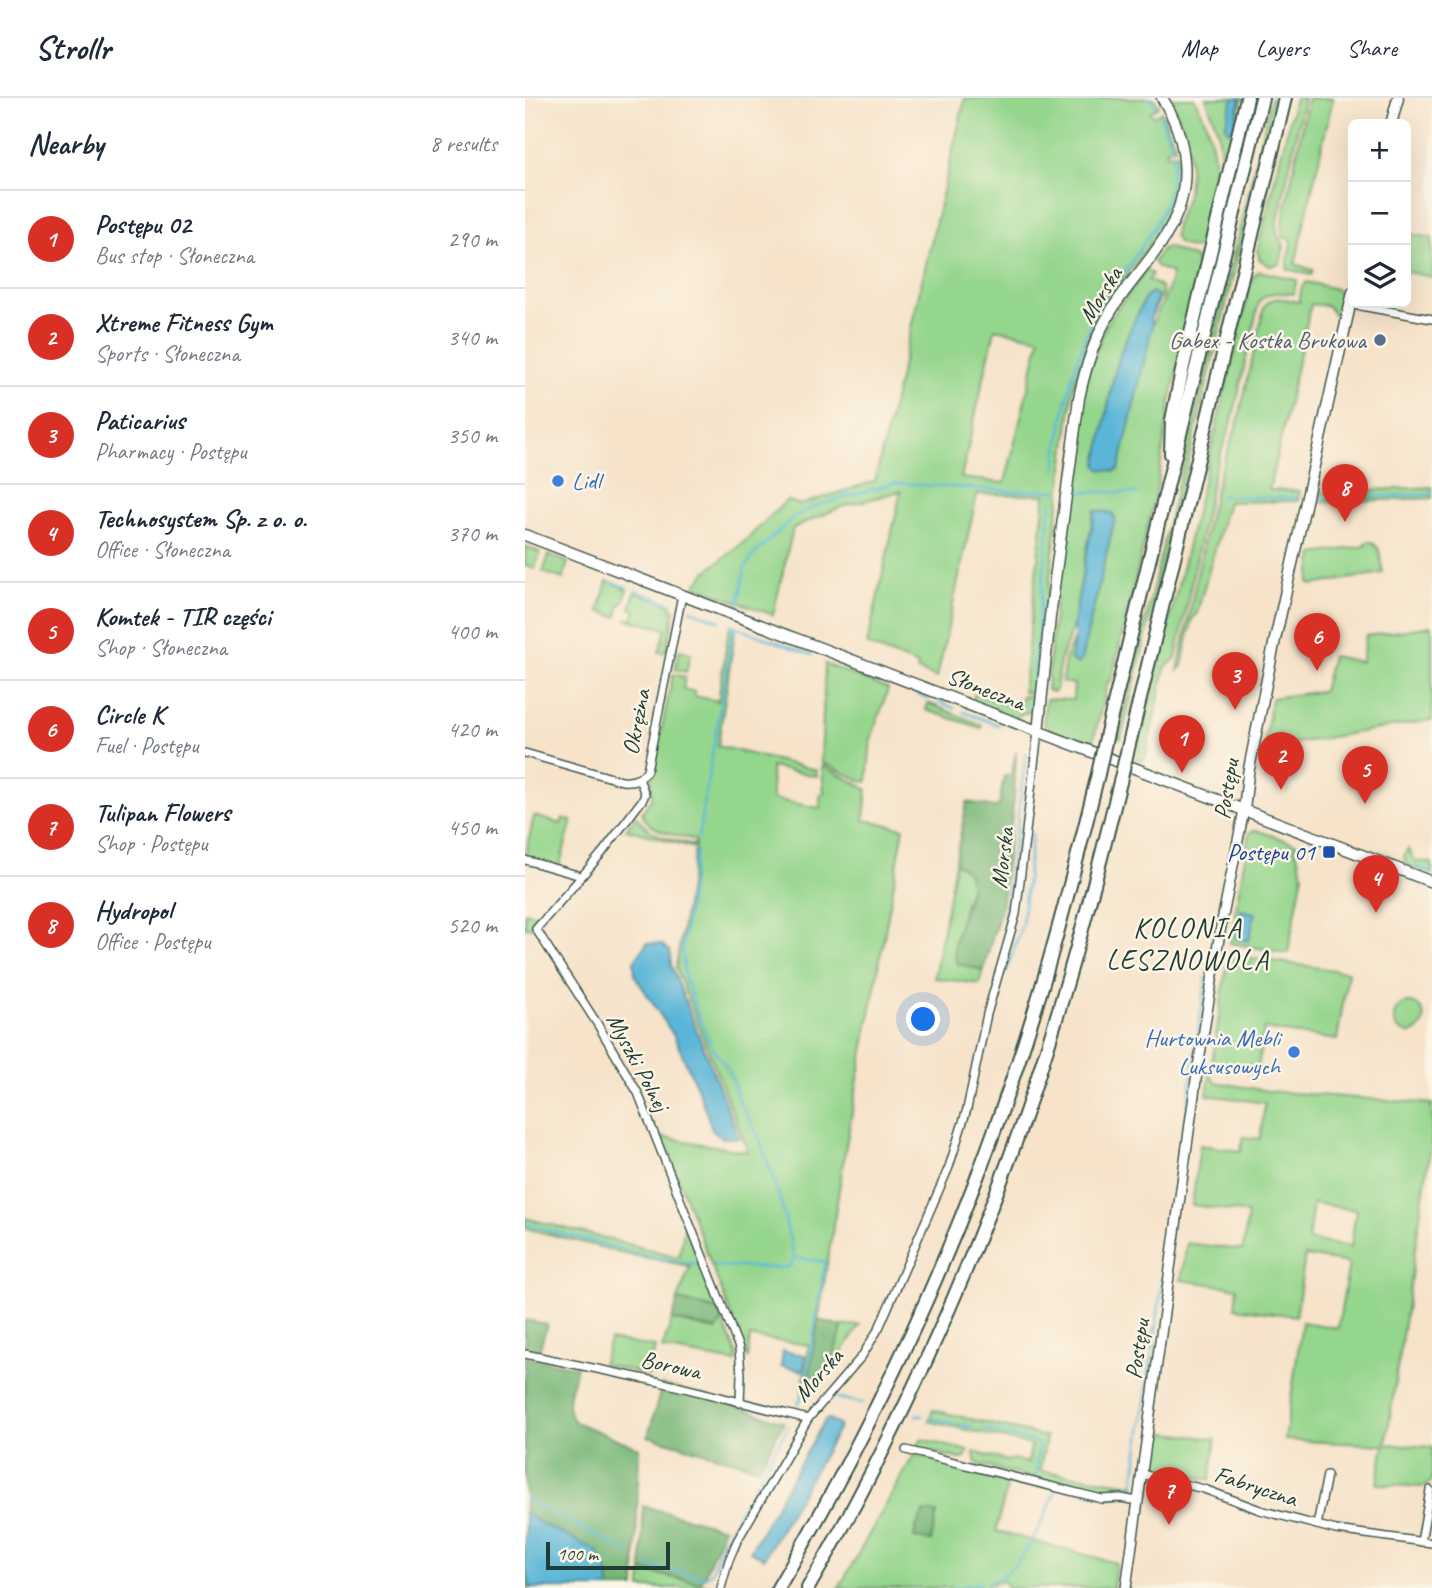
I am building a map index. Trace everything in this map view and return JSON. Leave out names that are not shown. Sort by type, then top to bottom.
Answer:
[{"type":"highway","points":[[1170,479],[1172,420],[1247,98]]},
{"type":"highway","points":[[778,1588],[894,1374],[961,1218],[1031,1021],[1054,946],[1098,774],[1262,98]]},
{"type":"highway","points":[[808,1588],[845,1523],[919,1374],[1010,1157],[1052,1032],[1100,863],[1286,98]]},
{"type":"main road","name":"Morska","points":[[1038,732],[1077,412],[1086,366],[1110,312],[1169,230],[1183,193],[1185,165],[1182,142],[1174,118],[1162,98]]},
{"type":"main road","points":[[1392,119],[1398,98]]},
{"type":"main road","name":"Postępu","points":[[1244,810],[1246,784],[1274,643],[1349,308]]},
{"type":"main road","name":"Słoneczna","points":[[525,535],[1432,882]]},
{"type":"street","points":[[1372,308],[1432,319]]},
{"type":"street","name":"Okrężna","points":[[525,753],[622,781],[639,779],[647,770],[682,595]]},
{"type":"street","name":"Morska","points":[[721,1588],[737,1541],[808,1419],[862,1356],[879,1328],[949,1167],[967,1109],[987,1014],[1016,914],[1038,732]]},
{"type":"street","name":"Myszki Polnej","points":[[639,779],[645,794],[643,799],[610,843],[537,926],[537,931],[638,1093],[739,1348],[740,1402]]},
{"type":"street","name":"Postępu","points":[[1126,1588],[1198,1073],[1221,926],[1244,810]]},
{"type":"street","points":[[525,860],[581,876]]},
{"type":"street","name":"Borowa","points":[[525,1354],[660,1381],[808,1419]]},
{"type":"street","points":[[906,1450],[1104,1500],[1137,1501]]},
{"type":"street","name":"Fabryczna","points":[[1141,1474],[1204,1489],[1260,1510],[1317,1525],[1355,1534],[1432,1543]]},
{"type":"street","name":"Fabryczna","points":[[1317,1525],[1327,1475]]},
{"type":"street","points":[[1421,1542],[1430,1490]]},
{"type":"green space","points":[[965,98],[1154,98],[1159,106],[1150,112],[1153,116],[1162,111],[1176,148],[1167,149],[1167,154],[1177,153],[1172,201],[1154,237],[1099,319],[1073,389],[1036,693],[1023,692],[1045,495],[977,494],[937,678],[917,670],[918,665],[867,645],[901,491],[841,507],[793,528],[773,615],[695,586],[706,572],[744,542],[787,500],[800,505],[875,481]],"holes":[[[995,329],[1040,338],[1005,483],[961,478]]]},
{"type":"green space","points":[[1168,98],[1194,98],[1206,123],[1213,150],[1214,184],[1209,227],[1203,244],[1193,249],[1178,243],[1174,235],[1186,198],[1190,173],[1184,134]]},
{"type":"green space","points":[[1206,98],[1243,98],[1223,175],[1218,131]]},
{"type":"green space","points":[[1271,98],[1276,98],[1121,739],[1117,737]]},
{"type":"green space","points":[[1295,98],[1304,98],[1277,225],[1277,234],[1284,246],[1280,264],[1270,266],[1259,259],[1258,248]]},
{"type":"green space","points":[[1308,98],[1333,98],[1295,264],[1313,270],[1311,275],[1287,269],[1292,240],[1283,237],[1282,226]]},
{"type":"green space","points":[[1411,234],[1432,238],[1432,277],[1411,273]]},
{"type":"green space","points":[[1167,247],[1195,258],[1199,272],[1170,403],[1157,488],[1111,681],[1108,681],[1092,745],[1058,734],[1044,723],[1046,699],[1073,700],[1074,684],[1062,682],[1065,660],[1075,636],[1094,511],[1072,629],[1060,662],[1056,690],[1047,690],[1055,602],[1088,374],[1107,323],[1146,270],[1152,274],[1148,280],[1160,286],[1163,293],[1152,315],[1158,295],[1123,345],[1113,380],[1097,465],[1119,468],[1151,326],[1166,296],[1172,273],[1157,267],[1153,262],[1162,249]]},
{"type":"green space","points":[[1259,271],[1297,280],[1293,294],[1270,294],[1259,302],[1232,421],[1214,472],[1176,658],[1165,668],[1146,756],[1144,760],[1136,760],[1252,278]]},
{"type":"green space","points":[[1307,282],[1336,289],[1343,298],[1338,320],[1328,306],[1311,304],[1269,490],[1300,491],[1298,501],[1228,502],[1197,613],[1192,619],[1182,666],[1178,670],[1208,521],[1219,476],[1238,422],[1264,307],[1275,299],[1299,302],[1302,286]]},
{"type":"green space","points":[[1432,487],[1432,498],[1312,503],[1314,493]]},
{"type":"green space","points":[[1366,542],[1372,542],[1379,549],[1383,573],[1312,585],[1309,583],[1314,554],[1366,546]]},
{"type":"green space","points":[[525,546],[540,552],[535,569],[525,565]]},
{"type":"green space","points":[[549,555],[568,562],[563,579],[543,572]]},
{"type":"green space","points":[[607,581],[627,589],[617,617],[599,611]]},
{"type":"green space","points":[[635,592],[672,605],[671,609],[675,610],[667,649],[663,653],[659,652],[666,629],[626,619],[633,619],[636,611],[630,608]]},
{"type":"green space","points":[[1432,626],[1432,720],[1267,748],[1264,744],[1272,698],[1323,691],[1332,656],[1361,662],[1366,636]]},
{"type":"green space","points":[[729,629],[735,631],[718,746],[816,770],[817,776],[771,767],[772,799],[820,808],[820,794],[824,794],[822,765],[867,789],[864,820],[904,828],[846,1145],[808,1385],[813,1388],[807,1397],[802,1393],[809,1345],[750,1337],[748,1359],[662,1137],[748,1152],[676,968],[695,848],[626,829],[636,816],[654,833],[695,845],[695,840],[656,828],[645,819],[642,812],[652,798],[651,780],[673,674],[685,677],[683,689],[695,692],[694,696],[718,701]]},
{"type":"green space","points":[[679,650],[691,653],[686,672],[675,669]]},
{"type":"green space","points":[[825,664],[888,689],[871,739],[867,782],[821,762]]},
{"type":"green space","points":[[975,693],[1017,709],[1022,696],[1035,697],[1033,712],[1015,718],[972,701]]},
{"type":"green space","points":[[928,703],[982,725],[981,728],[926,710]]},
{"type":"green space","points":[[1016,752],[1014,798],[1001,908],[983,970],[958,964],[954,951],[970,881],[966,871],[955,863],[967,802],[999,806],[1004,776],[1011,776]]},
{"type":"green space","points":[[534,816],[561,824],[563,818],[572,821],[559,867],[525,857]]},
{"type":"green space","points":[[1256,830],[1297,844],[1295,848],[1303,874],[1286,953],[1230,943],[1249,833]]},
{"type":"green space","points":[[1408,849],[1415,861],[1432,863],[1432,874],[1406,865],[1404,856]]},
{"type":"green space","points":[[955,863],[965,868],[972,880],[963,908],[962,934],[965,966],[983,970],[979,984],[934,978]]},
{"type":"green space","points":[[525,912],[539,915],[545,913],[532,928],[525,927]]},
{"type":"green space","points":[[1228,956],[1250,963],[1251,958],[1348,972],[1337,1040],[1264,1029],[1257,1073],[1212,1062]]},
{"type":"green space","points":[[1409,1003],[1415,1004],[1423,1012],[1423,1024],[1415,1032],[1409,1033],[1403,1032],[1395,1024],[1394,1018],[1395,1012],[1403,1004]]},
{"type":"green space","points":[[1210,1074],[1215,1082],[1268,1091],[1432,1104],[1432,1136],[1386,1444],[1432,1447],[1432,1481],[1424,1487],[1377,1484],[1384,1445],[1285,1440],[1302,1322],[1338,1328],[1349,1263],[1305,1256],[1296,1316],[1235,1308],[1237,1288],[1181,1280],[1187,1243],[1243,1250],[1248,1213],[1192,1205],[1200,1145],[1241,1151],[1243,1137],[1260,1139],[1265,1103],[1207,1095]],"holes":[[[1313,1203],[1356,1210],[1351,1247],[1308,1240]]]},
{"type":"green space","points":[[525,1218],[679,1257],[685,1225],[719,1310],[678,1300],[690,1266],[632,1255],[525,1228]]},
{"type":"green space","points":[[678,1300],[719,1310],[722,1320],[717,1330],[672,1320]]},
{"type":"green space","points":[[525,1320],[547,1324],[538,1355],[525,1352]]},
{"type":"green space","points":[[672,1320],[716,1330],[722,1320],[737,1355],[736,1362],[662,1349]]},
{"type":"green space","points":[[818,1320],[842,1326],[835,1351],[836,1361],[813,1388],[808,1385]]},
{"type":"green space","points":[[860,1325],[836,1361],[835,1351],[842,1326]]},
{"type":"green space","points":[[610,1340],[655,1347],[649,1375],[602,1364]]},
{"type":"green space","points":[[525,1357],[577,1367],[568,1402],[575,1422],[639,1448],[635,1588],[525,1588]]},
{"type":"green space","points":[[662,1385],[707,1396],[784,1422],[759,1468],[648,1436]]},
{"type":"green space","points":[[933,1410],[1046,1437],[1040,1471],[1132,1484],[1135,1485],[1134,1488],[1122,1495],[1107,1497],[978,1464],[974,1452],[1028,1463],[1031,1445],[929,1421]]},
{"type":"green space","points":[[1160,1432],[1216,1439],[1210,1480],[1162,1469],[1156,1461],[1161,1443]]},
{"type":"green space","points":[[921,1439],[968,1451],[965,1458],[960,1459],[917,1448]]},
{"type":"green space","points":[[914,1455],[1009,1478],[996,1531],[1116,1563],[1113,1588],[1008,1588],[1003,1581],[988,1585],[988,1588],[839,1588]]},
{"type":"green space","points":[[643,1506],[724,1528],[701,1583],[642,1571]]},
{"type":"green space","points":[[924,1512],[937,1513],[931,1541],[914,1538]]},
{"type":"green space","points":[[642,1571],[712,1586],[641,1588]]},
{"type":"water","points":[[1233,98],[1241,98],[1233,129],[1229,131],[1225,127]]},
{"type":"water","points":[[1151,292],[1158,295],[1150,321],[1153,323],[1119,469],[1100,469],[1097,465],[1113,380],[1123,345],[1145,298]]},
{"type":"water","points":[[1095,510],[1112,513],[1115,518],[1081,661],[1078,664],[1071,660],[1075,631],[1072,629]]},
{"type":"water","points":[[1241,910],[1255,913],[1249,941],[1235,938]]},
{"type":"water","points":[[647,943],[661,944],[670,951],[671,965],[739,1138],[723,1138],[713,1131],[674,1036],[635,976],[634,961]]},
{"type":"water","points":[[783,1351],[805,1355],[804,1371],[781,1366]]},
{"type":"water","points":[[825,1420],[839,1425],[839,1428],[764,1558],[750,1551]]},
{"type":"water","points":[[525,1512],[540,1523],[597,1551],[608,1572],[609,1588],[531,1588],[525,1568]]},
{"type":"waterway","points":[[1149,98],[1155,106]]},
{"type":"waterway","points":[[1160,115],[1172,147]]},
{"type":"waterway","points":[[1055,470],[1077,360],[1103,303],[1156,224],[1171,180],[1173,154]]},
{"type":"waterway","points":[[738,606],[745,568],[754,554],[795,516],[816,506],[894,483],[1011,491],[1058,491]]},
{"type":"waterway","points":[[1071,491],[1138,493]]},
{"type":"waterway","points":[[1317,499],[1432,494]]},
{"type":"waterway","points":[[1220,496],[1297,498]]},
{"type":"waterway","points":[[1032,689],[1051,502]]},
{"type":"waterway","points":[[611,582],[626,587]]},
{"type":"waterway","points":[[636,591],[670,603]]},
{"type":"waterway","points":[[691,610],[720,621]]},
{"type":"waterway","points":[[730,625],[812,655]]},
{"type":"waterway","points":[[698,838],[734,626]]},
{"type":"waterway","points":[[840,664],[878,679]]},
{"type":"waterway","points":[[889,683],[904,690]]},
{"type":"waterway","points":[[915,693],[928,699]]},
{"type":"waterway","points":[[1030,710],[1032,699]]},
{"type":"waterway","points":[[939,702],[954,708]]},
{"type":"waterway","points":[[963,712],[999,725]]},
{"type":"waterway","points":[[1004,923],[1026,753]]},
{"type":"waterway","points":[[1006,972],[1022,924],[1032,834]]},
{"type":"waterway","points":[[696,851],[682,950],[685,979],[714,1051],[732,1077],[737,1096],[760,1140],[781,1202],[794,1258],[790,1266],[784,1268],[714,1266]]},
{"type":"waterway","points":[[1415,866],[1432,873]]},
{"type":"waterway","points":[[1054,1483],[1105,1495],[1115,1495],[1133,1487],[1206,977]]},
{"type":"waterway","points":[[525,1224],[653,1257],[700,1265]]},
{"type":"waterway","points":[[795,1258],[825,1262],[805,1390],[812,1392]]},
{"type":"waterway","points":[[798,1404],[805,1390]]},
{"type":"waterway","points":[[837,1398],[862,1403]]},
{"type":"waterway","points":[[916,1415],[922,1416]]},
{"type":"waterway","points":[[930,1418],[973,1427]]},
{"type":"waterway","points":[[650,1566],[705,1577],[712,1572],[721,1545],[788,1426]]},
{"type":"waterway","points":[[983,1429],[1039,1445],[1035,1475],[1047,1482]]},
{"type":"waterway","points":[[988,1582],[1011,1569],[1020,1558],[1037,1532],[1055,1493]]},
{"type":"waterway","points":[[525,1499],[631,1554]]},
{"type":"waterway","points":[[954,1588],[980,1584]]},
{"type":"place","name":"Gabex - Kostka Brukowa","points":[[1380,340]]},
{"type":"place","name":"Lidl","points":[[558,481]]},
{"type":"place","name":"Hydropol","points":[[1345,522]]},
{"type":"place","name":"Circle K","points":[[1317,671]]},
{"type":"place","name":"Paticarius","points":[[1235,710]]},
{"type":"place","name":"Postępu 02","points":[[1182,773]]},
{"type":"place","name":"Xtreme Fitness Gym","points":[[1281,790]]},
{"type":"place","name":"Komtek - TIR części","points":[[1365,804]]},
{"type":"place","name":"Postępu 01","points":[[1329,852]]},
{"type":"place","name":"Technosystem Sp. z o. o.","points":[[1376,913]]},
{"type":"place","name":"Hurtownia Mebli Luksusowych","points":[[1294,1052]]},
{"type":"place","name":"Tulipan Flowers","points":[[1169,1525]]},
{"type":"district","name":"KOLONIA LESZNOWOLA","points":[[1188,943]]}]
